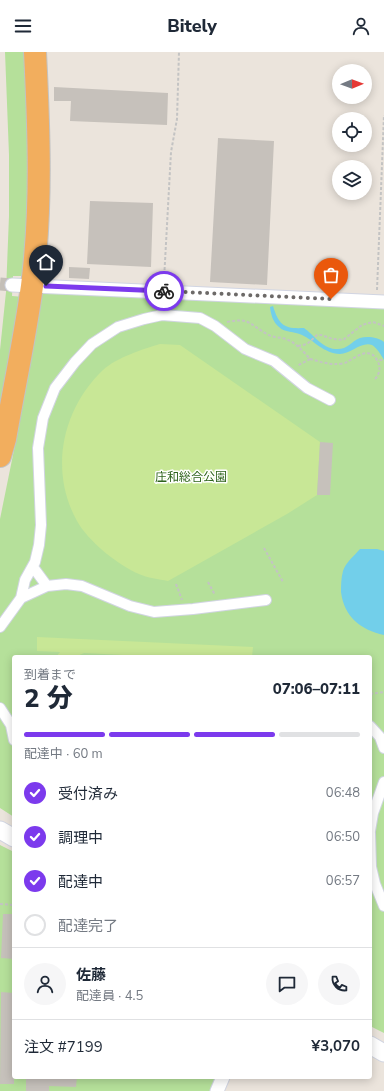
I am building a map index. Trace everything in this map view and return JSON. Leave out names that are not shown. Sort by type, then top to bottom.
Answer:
[{"type":"highway","points":[[0,456],[5,439],[22,285],[37,219],[39,145],[35,52]]},
{"type":"street","points":[[22,285],[380,302]]},
{"type":"street","points":[[22,598],[25,580],[35,562],[39,545],[41,525],[38,448],[43,418],[55,388],[75,362],[92,344],[118,327],[162,315],[200,318],[219,328],[246,349],[274,361],[307,388],[330,400]]},
{"type":"street","points":[[33,567],[47,586]]},
{"type":"street","points":[[0,627],[22,598],[47,586],[66,584],[82,586],[130,606],[154,612],[266,600]]},
{"type":"street","points":[[0,708],[11,725],[12,730]]},
{"type":"street","points":[[372,728],[380,737],[384,748]]},
{"type":"street","points":[[372,819],[384,782]]},
{"type":"street","points":[[0,830],[12,837]]},
{"type":"street","points":[[372,871],[375,884],[384,906]]},
{"type":"street","points":[[372,1046],[384,1053]]},
{"type":"street","points":[[217,1091],[222,1079]]},
{"type":"path","points":[[163,291],[170,152],[176,119],[179,52]]},
{"type":"path","points":[[380,302],[384,115]]},
{"type":"path","points":[[219,328],[224,323],[235,320],[249,322],[269,335],[287,339],[298,346],[310,359],[323,363],[334,364],[346,362],[360,354],[369,353],[376,356],[379,363],[379,372],[375,379]]},
{"type":"path","points":[[298,346],[307,344],[318,335],[333,340],[343,340],[362,325],[373,322],[384,326]]},
{"type":"path","points":[[289,374],[300,363],[310,359]]},
{"type":"path","points":[[378,360],[384,360]]},
{"type":"path","points":[[264,548],[283,582]]},
{"type":"path","points":[[208,582],[221,605]]},
{"type":"path","points":[[176,584],[186,609]]},
{"type":"path","points":[[372,694],[384,692]]},
{"type":"path","points":[[0,904],[12,905]]},
{"type":"green space","points":[[5,52],[30,52],[33,99],[25,276],[13,276],[12,296],[24,297],[0,425],[0,350],[6,292],[9,216],[9,155]]},
{"type":"green space","name":"庄和総合公園","points":[[42,291],[384,308],[384,1033],[372,1027],[372,655],[12,655],[12,816],[0,808],[0,519],[14,450]]},
{"type":"green space","points":[[160,344],[180,345],[320,442],[317,495],[287,514],[168,581],[139,574],[122,565],[104,552],[88,536],[77,521],[68,502],[63,482],[62,462],[64,441],[69,422],[78,403],[89,386],[108,366],[138,351]]},
{"type":"green space","points":[[37,637],[253,647],[252,655],[123,655],[84,653],[80,655],[58,655],[60,652],[37,651]]},
{"type":"green space","points":[[0,845],[12,851],[12,1079],[218,1079],[213,1091],[0,1091]]},
{"type":"water","points":[[273,306],[280,322],[284,325],[292,328],[304,328],[322,344],[330,348],[343,348],[363,337],[372,337],[382,340],[384,342],[384,360],[372,345],[368,344],[360,346],[340,354],[334,353],[324,349],[307,337],[281,329],[275,323],[271,313],[270,307]]},
{"type":"water","points":[[360,549],[377,549],[384,551],[384,635],[361,626],[350,615],[343,601],[341,579],[343,571],[348,562]]},
{"type":"building","points":[[54,87],[168,93],[167,125],[70,121],[71,101],[54,101]]},
{"type":"building","points":[[218,138],[274,141],[267,285],[210,282]]},
{"type":"building","points":[[90,201],[153,203],[151,267],[87,264]]},
{"type":"building","points":[[69,267],[90,268],[89,279],[69,278]]},
{"type":"building","points":[[320,442],[333,443],[330,495],[317,495]]},
{"type":"building","points":[[3,914],[12,914],[12,959],[1,958]]},
{"type":"building","points":[[1,992],[12,993],[12,1079],[14,1079],[14,1084],[0,1084]]},
{"type":"building","points":[[26,1079],[77,1079],[76,1087],[49,1086],[49,1091],[26,1091]]},
{"type":"tunnel","points":[[0,284],[12,285]]},
{"type":"way so far","points":[[164,291],[331,299]]},
{"type":"route","points":[[46,286],[164,291]]}]
